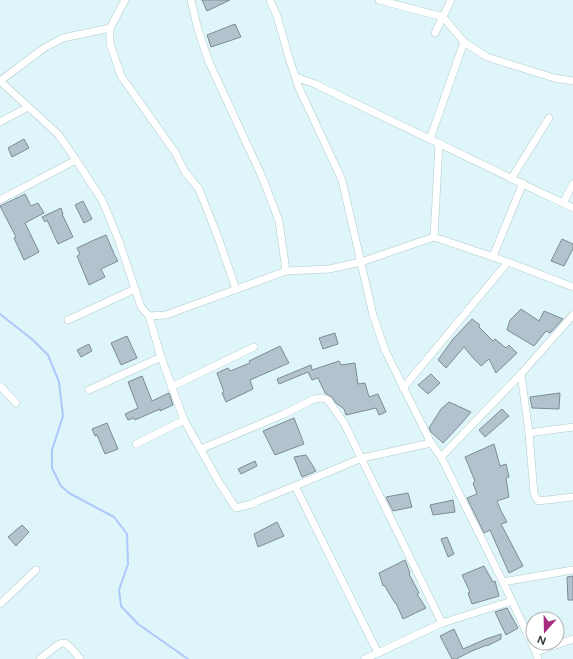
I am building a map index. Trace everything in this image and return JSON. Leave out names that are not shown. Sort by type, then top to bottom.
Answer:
[{"type":"street","points":[[125,0],[110,28],[110,44],[121,76],[175,152],[185,172],[199,189],[236,289]]},
{"type":"street","points":[[190,0],[209,62],[263,179],[279,221],[286,271]]},
{"type":"street","points":[[270,0],[277,16],[299,88],[342,180],[373,315],[385,350],[403,388],[431,443],[441,457],[503,582],[537,655],[573,639]]},
{"type":"street","points":[[379,0],[443,17],[464,42],[487,57],[554,78],[573,81]]},
{"type":"street","points":[[435,33],[451,0]]},
{"type":"street","points":[[110,28],[63,38],[44,48],[0,81],[58,134],[102,200],[119,241],[142,307],[149,316],[171,387],[184,420],[220,484],[236,508],[252,504],[362,458],[431,443]]},
{"type":"street","points":[[430,139],[464,42]]},
{"type":"street","points":[[296,77],[315,84],[573,208]]},
{"type":"street","points":[[0,122],[28,107]]},
{"type":"street","points":[[512,178],[548,118]]},
{"type":"street","points":[[434,238],[439,143]]},
{"type":"street","points":[[0,200],[76,160]]},
{"type":"street","points":[[493,257],[523,183]]},
{"type":"street","points":[[563,204],[573,184]]},
{"type":"street","points":[[149,316],[166,315],[286,271],[329,269],[361,262],[434,238],[508,262],[573,287]]},
{"type":"street","points":[[403,388],[508,262]]},
{"type":"street","points":[[68,320],[135,289]]},
{"type":"street","points":[[441,457],[521,374],[573,315]]},
{"type":"street","points":[[171,387],[254,346]]},
{"type":"street","points":[[89,390],[161,357]]},
{"type":"street","points":[[521,374],[529,433],[534,494],[538,501],[573,498]]},
{"type":"street","points":[[0,386],[16,403]]},
{"type":"street","points":[[201,448],[284,414],[314,399],[322,398],[328,400],[344,424],[362,458],[442,623]]},
{"type":"street","points":[[136,444],[184,420]]},
{"type":"street","points":[[529,433],[573,427]]},
{"type":"street","points":[[296,486],[378,653]]},
{"type":"street","points":[[0,604],[36,570]]},
{"type":"street","points":[[503,582],[573,570]]},
{"type":"street","points":[[365,659],[442,623],[512,601]]},
{"type":"street","points":[[40,659],[62,643],[68,646],[80,659]]},
{"type":"building","points":[[202,0],[230,0],[207,11]]},
{"type":"building","points":[[235,24],[241,37],[211,47],[207,35]]},
{"type":"building","points":[[24,139],[29,148],[12,157],[8,148]]},
{"type":"building","points":[[25,194],[31,206],[38,203],[44,213],[25,223],[39,252],[24,260],[14,238],[16,237],[0,206]]},
{"type":"building","points":[[83,201],[92,219],[84,223],[75,205]]},
{"type":"building","points":[[61,208],[62,214],[73,237],[58,244],[47,220],[45,222],[42,217]]},
{"type":"building","points":[[106,235],[118,261],[101,269],[105,277],[89,285],[77,256],[80,254],[77,248]]},
{"type":"building","points":[[562,239],[573,244],[573,249],[564,266],[551,261]]},
{"type":"building","points":[[521,309],[539,321],[544,311],[563,319],[550,333],[546,331],[534,346],[507,330],[510,320]]},
{"type":"building","points":[[472,319],[480,325],[479,327],[493,341],[495,339],[506,348],[509,345],[517,353],[496,373],[489,359],[481,366],[464,347],[446,368],[438,360],[453,339]]},
{"type":"building","points":[[335,333],[338,344],[323,349],[319,338]]},
{"type":"building","points":[[127,336],[137,358],[121,365],[111,343]]},
{"type":"building","points":[[89,344],[92,351],[81,357],[77,350]]},
{"type":"building","points":[[280,346],[289,363],[250,380],[253,389],[226,402],[217,373],[228,368],[230,371],[250,363],[249,361]]},
{"type":"building","points":[[339,361],[341,365],[355,363],[358,384],[365,383],[369,397],[378,394],[386,412],[379,415],[376,408],[346,415],[344,409],[336,403],[332,397],[325,393],[318,378],[312,380],[308,372],[279,384],[277,379],[311,365],[312,370]]},
{"type":"building","points":[[431,374],[440,383],[428,394],[418,385]]},
{"type":"building","points":[[142,376],[152,401],[169,393],[173,405],[135,420],[134,418],[128,420],[125,414],[138,408],[128,382]]},
{"type":"building","points":[[560,393],[559,409],[532,408],[530,397]]},
{"type":"building","points":[[449,402],[471,412],[443,443],[431,432],[429,428],[441,409]]},
{"type":"building","points":[[502,409],[509,416],[485,437],[479,430]]},
{"type":"building","points":[[294,418],[304,444],[275,455],[263,431]]},
{"type":"building","points":[[107,423],[118,449],[105,454],[97,435],[95,436],[92,429]]},
{"type":"building","points":[[494,444],[500,466],[506,464],[509,477],[506,478],[509,497],[497,501],[507,522],[501,524],[523,566],[509,573],[490,530],[484,533],[467,498],[477,494],[473,483],[475,481],[465,457]]},
{"type":"building","points":[[306,455],[316,471],[302,477],[294,457]]},
{"type":"building","points":[[255,461],[257,466],[241,474],[238,469]]},
{"type":"building","points":[[408,493],[412,507],[393,511],[386,497]]},
{"type":"building","points":[[453,500],[455,512],[433,515],[430,505]]},
{"type":"building","points":[[277,522],[284,536],[258,547],[254,534]]},
{"type":"building","points":[[22,525],[29,532],[16,546],[8,537]]},
{"type":"building","points":[[447,537],[454,554],[448,557],[441,539]]},
{"type":"building","points":[[405,560],[410,573],[409,574],[419,593],[417,594],[426,608],[403,619],[396,603],[384,585],[383,586],[379,573]]},
{"type":"building","points":[[484,566],[493,582],[495,581],[499,596],[472,604],[468,593],[470,592],[462,575]]},
{"type":"building","points":[[573,576],[573,600],[568,600],[567,577]]},
{"type":"building","points":[[507,608],[518,628],[506,635],[495,612]]},
{"type":"building","points":[[454,629],[463,649],[501,634],[501,639],[456,659],[452,659],[440,636]]},
{"type":"waterway","points":[[0,314],[33,340],[48,355],[59,382],[63,416],[52,450],[52,468],[61,486],[69,493],[114,517],[127,534],[128,564],[119,590],[121,606],[138,624],[188,659]]}]
